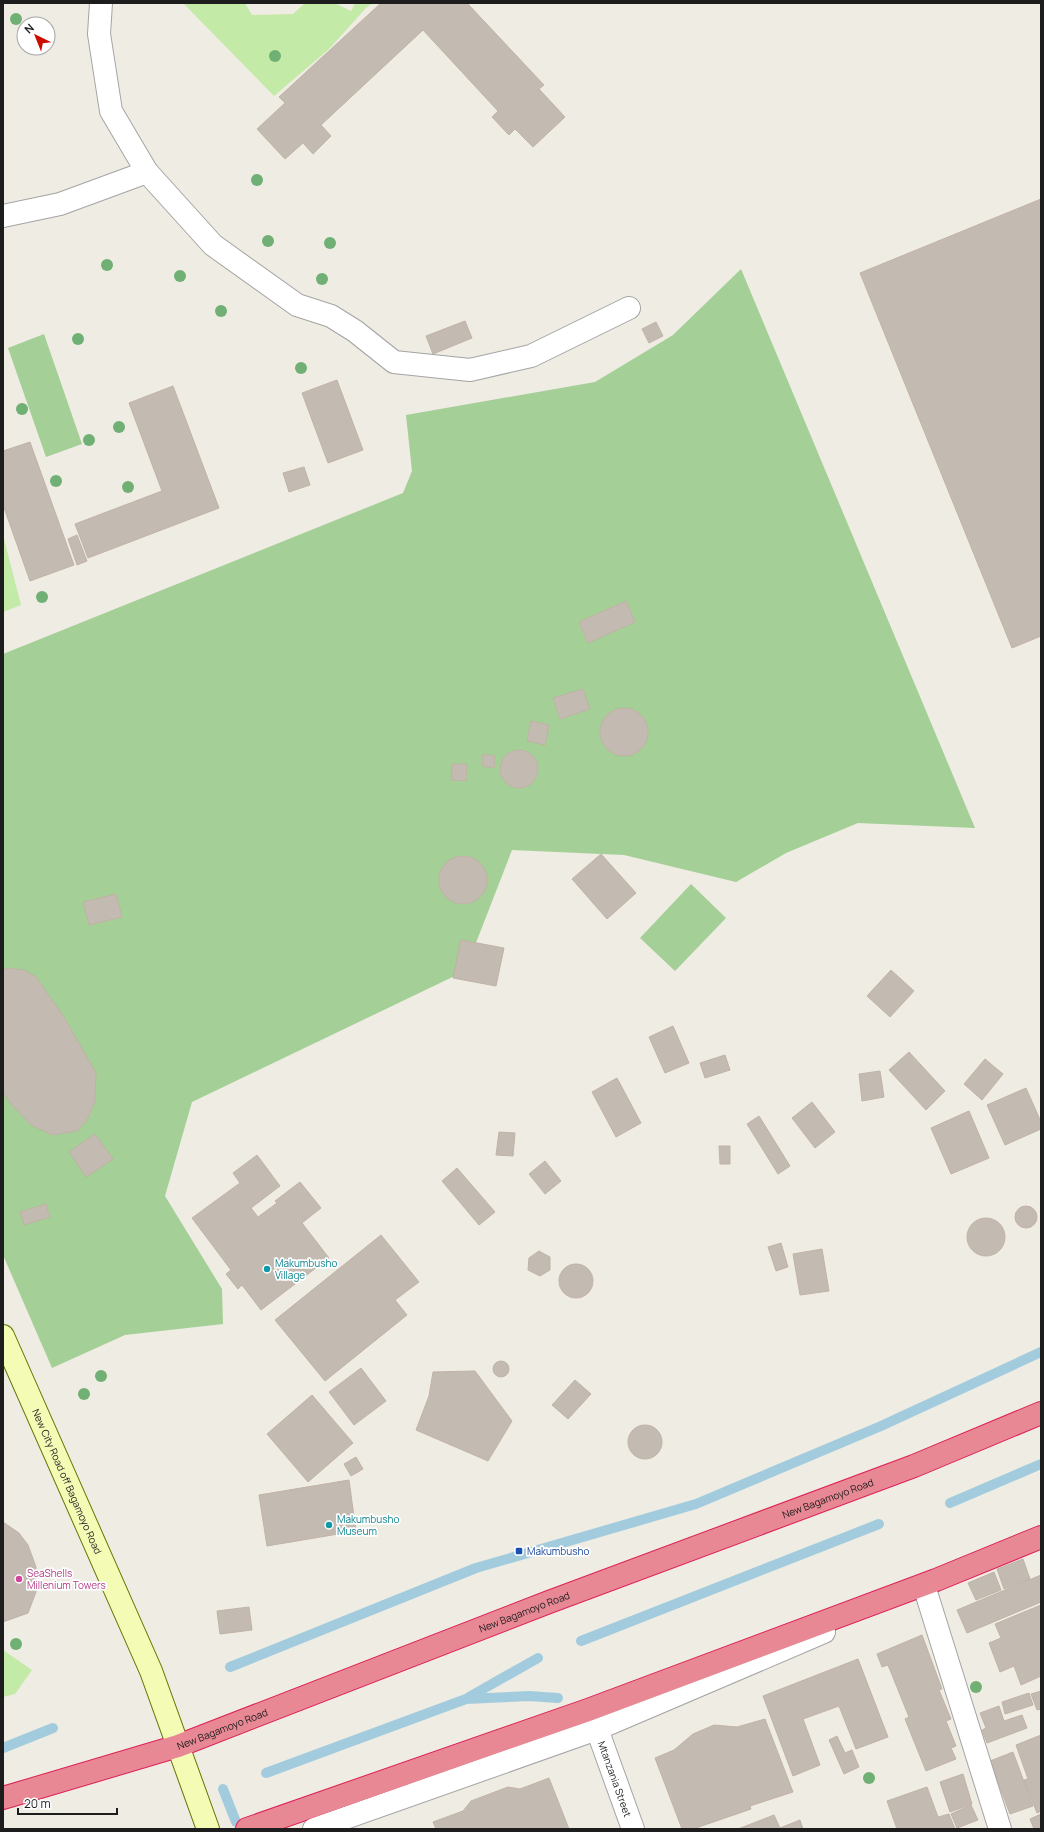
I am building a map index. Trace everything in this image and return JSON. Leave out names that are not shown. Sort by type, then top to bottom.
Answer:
[{"type":"highway","name":"New Bagamoyo Road","points":[[3,1798],[178,1746],[548,1602],[914,1466],[1041,1413]]},
{"type":"highway","points":[[247,1829],[595,1707],[936,1580],[1041,1537]]},
{"type":"street","points":[[101,3],[99,34],[111,111],[147,172],[213,245],[296,305],[331,316],[354,331],[394,362],[470,370],[530,356],[629,308]]},
{"type":"street","points":[[3,216],[60,204],[147,172]]},
{"type":"street","name":"New City Road off Bagamoyo Road","points":[[3,1336],[151,1671],[208,1829]]},
{"type":"street","points":[[314,1829],[597,1729],[1041,1541]]},
{"type":"street","points":[[925,1589],[1000,1829]]},
{"type":"street","name":"Mtanzania Street","points":[[597,1729],[633,1829]]},
{"type":"green space","points":[[183,3],[245,3],[252,15],[293,14],[305,3],[335,3],[351,11],[355,3],[373,3],[366,8],[329,49],[274,96]]},
{"type":"green space","points":[[741,269],[975,828],[858,823],[786,853],[736,882],[624,855],[512,850],[465,971],[192,1102],[165,1196],[222,1289],[223,1324],[125,1335],[52,1368],[3,1255],[3,654],[403,493],[412,471],[406,415],[595,382],[673,335]]},
{"type":"green space","points":[[44,334],[82,444],[46,457],[8,348]]},
{"type":"green space","points":[[3,535],[21,605],[3,612]]},
{"type":"green space","points":[[691,884],[726,918],[675,971],[640,938]]},
{"type":"green space","points":[[3,1650],[32,1670],[15,1694],[3,1697]]},
{"type":"building","points":[[381,3],[467,3],[544,85],[539,89],[565,117],[533,147],[515,129],[509,135],[492,117],[498,111],[423,30],[321,125],[331,136],[313,154],[303,143],[285,159],[257,129],[285,103],[279,97]]},
{"type":"building","points":[[1041,199],[1041,636],[1012,648],[860,273]]},
{"type":"building","points":[[465,321],[472,338],[433,354],[426,336]]},
{"type":"building","points":[[656,322],[663,336],[649,343],[642,329]]},
{"type":"building","points":[[337,380],[363,450],[328,463],[302,393]]},
{"type":"building","points":[[173,386],[219,508],[88,558],[75,524],[162,491],[129,403]]},
{"type":"building","points":[[30,442],[74,565],[30,581],[3,505],[3,451]]},
{"type":"building","points":[[304,467],[310,485],[289,492],[283,473]]},
{"type":"building","points":[[77,535],[87,561],[77,565],[68,539]]},
{"type":"building","points":[[626,601],[635,622],[588,643],[579,622]]},
{"type":"building","points":[[583,689],[590,709],[560,719],[553,698]]},
{"type":"building","points":[[619,708],[629,708],[638,712],[644,718],[647,723],[647,741],[638,752],[629,756],[619,756],[610,752],[604,746],[600,737],[600,727],[604,718],[610,712]]},
{"type":"building","points":[[531,721],[549,725],[545,745],[527,741]]},
{"type":"building","points":[[515,750],[523,750],[530,753],[535,758],[538,769],[535,780],[530,785],[523,788],[515,788],[508,785],[503,780],[500,773],[500,765],[503,758],[508,753]]},
{"type":"building","points":[[483,754],[495,756],[494,768],[482,766]]},
{"type":"building","points":[[452,764],[467,764],[466,781],[451,780]]},
{"type":"building","points":[[601,854],[636,893],[607,919],[572,879]]},
{"type":"building","points":[[458,856],[468,856],[480,863],[487,875],[487,885],[480,897],[468,904],[458,904],[450,900],[443,893],[439,885],[439,875],[443,867],[450,860]]},
{"type":"building","points":[[116,894],[122,917],[89,925],[83,902]]},
{"type":"building","points":[[461,940],[504,948],[496,986],[453,978]]},
{"type":"building","points":[[8,968],[24,970],[36,977],[64,1017],[96,1073],[95,1102],[87,1120],[77,1131],[52,1135],[31,1125],[11,1104],[3,1092],[3,970]]},
{"type":"building","points":[[891,970],[914,991],[890,1017],[867,996]]},
{"type":"building","points":[[673,1026],[689,1063],[665,1073],[649,1037]]},
{"type":"building","points":[[909,1052],[945,1091],[926,1110],[889,1070]]},
{"type":"building","points":[[725,1055],[730,1070],[705,1078],[700,1063]]},
{"type":"building","points":[[985,1059],[1003,1074],[982,1100],[964,1084]]},
{"type":"building","points":[[880,1071],[884,1097],[862,1101],[859,1074]]},
{"type":"building","points":[[617,1078],[641,1123],[616,1137],[592,1092]]},
{"type":"building","points":[[1026,1088],[1041,1122],[1041,1129],[1005,1145],[987,1105]]},
{"type":"building","points":[[812,1102],[835,1132],[815,1148],[792,1118]]},
{"type":"building","points":[[969,1111],[989,1158],[951,1174],[931,1128]]},
{"type":"building","points":[[759,1116],[790,1166],[778,1174],[747,1124]]},
{"type":"building","points":[[499,1132],[515,1133],[513,1156],[496,1155]]},
{"type":"building","points":[[95,1134],[113,1159],[86,1177],[69,1152]]},
{"type":"building","points":[[719,1146],[730,1146],[730,1164],[720,1164]]},
{"type":"building","points":[[257,1155],[280,1186],[251,1208],[258,1217],[277,1203],[275,1201],[300,1182],[321,1208],[302,1223],[329,1258],[261,1310],[242,1285],[238,1289],[226,1274],[231,1270],[192,1218],[240,1183],[233,1173]]},
{"type":"building","points":[[545,1161],[561,1181],[545,1194],[529,1174]]},
{"type":"building","points":[[457,1168],[495,1212],[479,1225],[442,1181]]},
{"type":"building","points":[[46,1204],[50,1217],[24,1225],[20,1212]]},
{"type":"building","points":[[1026,1206],[1034,1209],[1037,1217],[1034,1225],[1026,1228],[1018,1225],[1015,1217],[1018,1209]]},
{"type":"building","points":[[986,1218],[999,1224],[1005,1237],[999,1250],[986,1256],[973,1250],[967,1237],[973,1224]]},
{"type":"building","points":[[381,1235],[419,1282],[395,1300],[407,1315],[325,1381],[275,1320]]},
{"type":"building","points":[[781,1243],[788,1267],[776,1271],[768,1247]]},
{"type":"building","points":[[822,1249],[829,1291],[800,1295],[793,1254]]},
{"type":"building","points":[[539,1251],[550,1257],[550,1270],[540,1276],[528,1270],[529,1258]]},
{"type":"building","points":[[576,1264],[588,1269],[593,1281],[588,1293],[576,1298],[564,1293],[559,1281],[564,1269]]},
{"type":"building","points":[[501,1361],[508,1366],[509,1369],[504,1376],[501,1377],[494,1372],[493,1369],[498,1362]]},
{"type":"building","points":[[361,1368],[386,1401],[354,1425],[329,1392]]},
{"type":"building","points":[[475,1371],[512,1421],[488,1461],[416,1430],[429,1396],[433,1372]]},
{"type":"building","points":[[575,1380],[591,1394],[568,1419],[552,1405]]},
{"type":"building","points":[[312,1395],[353,1443],[308,1482],[267,1434]]},
{"type":"building","points":[[645,1425],[657,1430],[662,1442],[657,1454],[645,1459],[633,1454],[628,1442],[633,1430]]},
{"type":"building","points":[[356,1457],[363,1469],[351,1476],[344,1464]]},
{"type":"building","points":[[349,1480],[356,1531],[267,1546],[259,1495]]},
{"type":"building","name":"SeaShells Millenium Towers","points":[[3,1522],[19,1533],[28,1545],[36,1567],[36,1592],[28,1613],[3,1622]]},
{"type":"building","points":[[1023,1559],[1030,1579],[1004,1589],[997,1569]]},
{"type":"building","points":[[994,1572],[1001,1590],[976,1600],[968,1583]]},
{"type":"building","points":[[1041,1575],[1041,1602],[967,1633],[957,1610]]},
{"type":"building","points":[[1041,1605],[1041,1676],[1021,1685],[1014,1666],[1000,1672],[989,1643],[1001,1638],[995,1624]]},
{"type":"building","points":[[249,1607],[252,1630],[220,1634],[217,1611]]},
{"type":"building","points":[[922,1635],[942,1689],[939,1690],[951,1719],[946,1721],[956,1746],[951,1748],[956,1759],[926,1771],[905,1719],[909,1717],[888,1665],[882,1667],[877,1654]]},
{"type":"building","points":[[858,1659],[888,1737],[856,1749],[839,1706],[803,1719],[820,1765],[793,1776],[763,1696]]},
{"type":"building","points":[[1041,1691],[1041,1709],[1037,1710],[1031,1694]]},
{"type":"building","points":[[1029,1693],[1033,1705],[1005,1714],[1002,1702]]},
{"type":"building","points":[[999,1706],[1004,1721],[1022,1715],[1027,1728],[987,1743],[982,1730],[986,1728],[980,1713]]},
{"type":"building","points":[[765,1719],[793,1792],[750,1806],[751,1809],[693,1829],[682,1829],[655,1758],[674,1750],[693,1734],[714,1725],[737,1727]]},
{"type":"building","points":[[1041,1735],[1041,1811],[1037,1813],[1024,1780],[1028,1779],[1016,1745]]},
{"type":"building","points":[[837,1736],[845,1753],[852,1750],[859,1767],[844,1774],[829,1740]]},
{"type":"building","points":[[1013,1752],[1033,1806],[1010,1814],[990,1761]]},
{"type":"building","points":[[963,1774],[972,1804],[950,1812],[940,1782]]},
{"type":"building","points":[[549,1778],[569,1829],[436,1829],[433,1822],[463,1811],[471,1801],[508,1787],[520,1789]]},
{"type":"building","points":[[927,1787],[938,1817],[949,1814],[955,1829],[897,1829],[887,1801]]},
{"type":"building","points":[[971,1805],[978,1820],[957,1828],[951,1814]]},
{"type":"building","points":[[1041,1814],[1041,1829],[1034,1829],[1030,1819]]},
{"type":"building","points":[[774,1815],[780,1828],[800,1820],[803,1829],[738,1829]]},
{"type":"waterway","points":[[230,1667],[476,1568],[696,1504],[881,1426],[1041,1352]]},
{"type":"waterway","points":[[950,1503],[1041,1464]]},
{"type":"waterway","points":[[581,1641],[879,1524]]},
{"type":"waterway","points":[[469,1697],[538,1658]]},
{"type":"waterway","points":[[266,1773],[466,1699],[529,1696],[558,1698]]},
{"type":"waterway","points":[[3,1748],[53,1728]]},
{"type":"waterway","points":[[223,1789],[236,1822]]},
{"type":"place","name":"Makumbusho Village","points":[[267,1269]]},
{"type":"place","name":"Makumbusho Museum","points":[[329,1525]]},
{"type":"place","name":"Makumbusho","points":[[519,1551]]},
{"type":"place","name":"SeaShells Millenium Towers","points":[[19,1579]]}]
